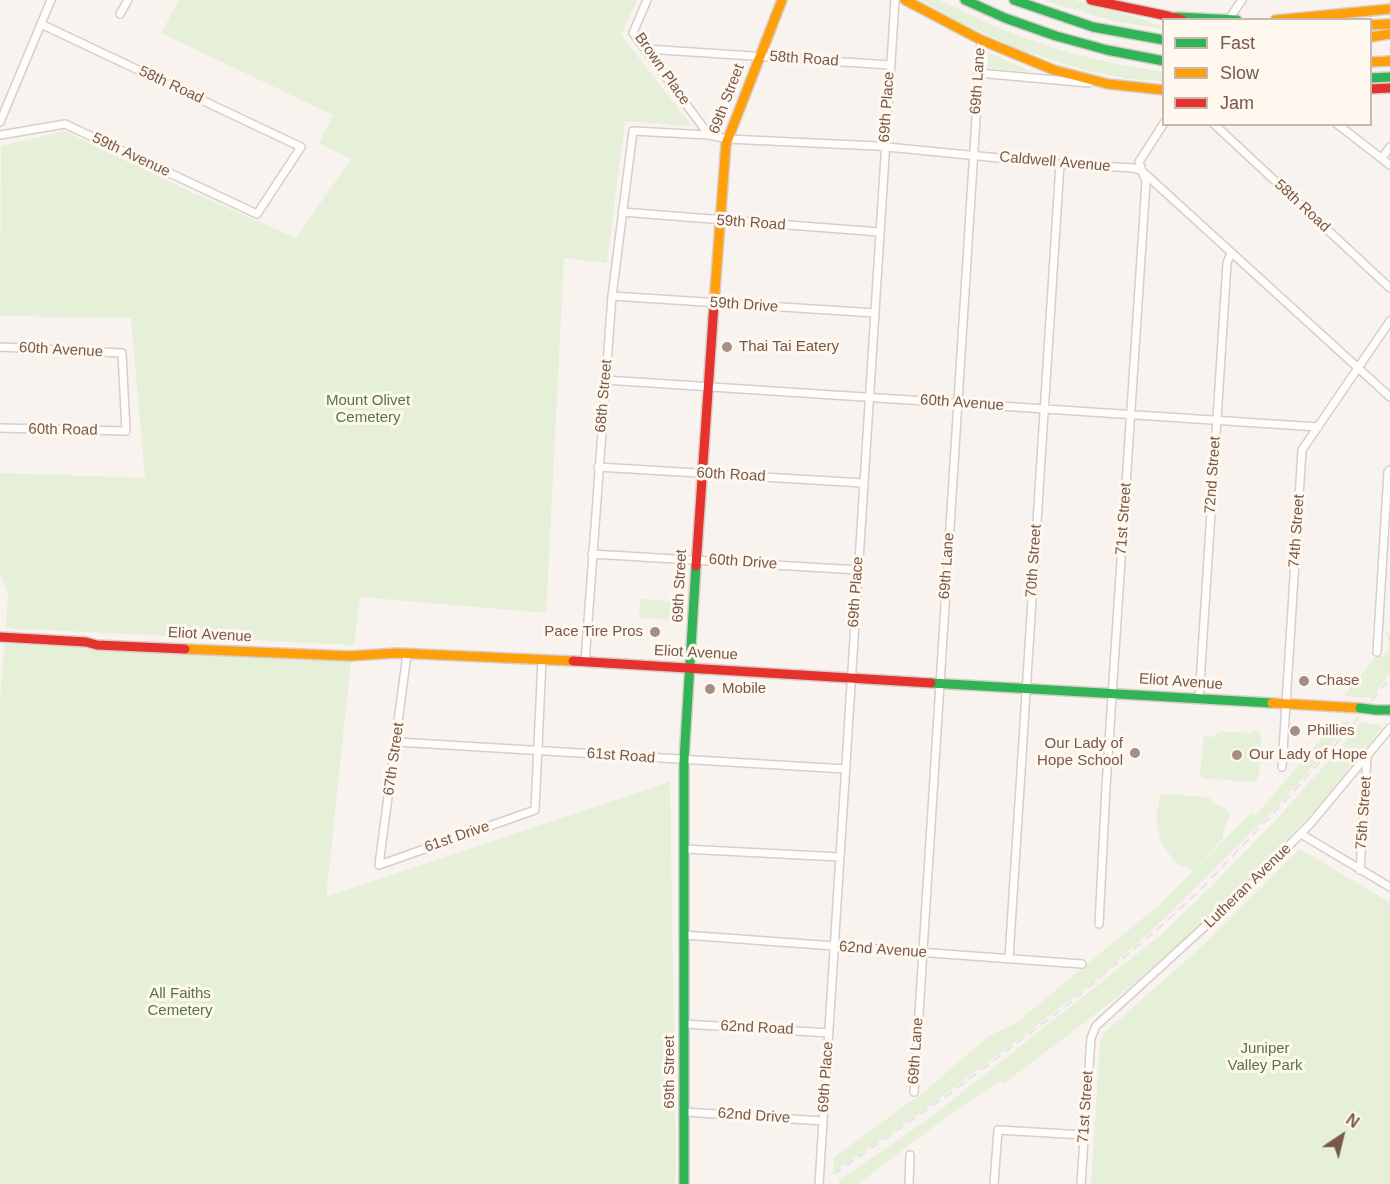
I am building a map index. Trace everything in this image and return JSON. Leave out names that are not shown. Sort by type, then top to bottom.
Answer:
[{"type":"main road","name":"69th Street","points":[[684,1184],[684,759],[714,303],[728,138],[782,0]]},
{"type":"main road","points":[[905,0],[981,40],[1054,70],[1108,84],[1162,90]]},
{"type":"main road","points":[[965,0],[1005,18],[1056,36],[1107,50],[1162,61]]},
{"type":"main road","points":[[1014,0],[1093,27],[1162,40]]},
{"type":"main road","points":[[1091,0],[1175,18]]},
{"type":"main road","points":[[1296,18],[1390,9]]},
{"type":"main road","points":[[1168,16],[1209,18]]},
{"type":"main road","points":[[1372,25],[1390,24]]},
{"type":"main road","points":[[1372,37],[1390,34]]},
{"type":"main road","points":[[1372,42],[1390,42]]},
{"type":"main road","points":[[1372,62],[1390,61]]},
{"type":"main road","points":[[1372,78],[1390,77]]},
{"type":"main road","points":[[1372,89],[1390,88]]},
{"type":"main road","name":"Eliot Avenue","points":[[0,637],[86,642],[97,645],[585,662],[1390,710]]},
{"type":"street","points":[[0,122],[51,0]]},
{"type":"street","points":[[120,14],[128,0]]},
{"type":"street","name":"Brown Place","points":[[647,0],[633,33],[709,135]]},
{"type":"street","name":"69th Place","points":[[819,1184],[895,0]]},
{"type":"street","points":[[1230,18],[1242,0]]},
{"type":"street","name":"58th Road","points":[[41,24],[301,147],[257,214]]},
{"type":"street","name":"69th Lane","points":[[914,1092],[981,40]]},
{"type":"street","name":"58th Road","points":[[646,49],[890,65]]},
{"type":"street","points":[[978,74],[1108,84]]},
{"type":"street","name":"59th Avenue","points":[[0,135],[65,124],[257,214]]},
{"type":"street","name":"71st Street","points":[[1099,924],[1146,182],[1139,162],[1162,126]]},
{"type":"street","name":"58th Road","points":[[1216,126],[1390,288]]},
{"type":"street","points":[[1340,126],[1390,165]]},
{"type":"street","name":"Caldwell Avenue","points":[[633,131],[885,147],[1060,164],[1134,168],[1142,171]]},
{"type":"street","name":"68th Street","points":[[585,662],[612,296],[633,131]]},
{"type":"street","points":[[1382,158],[1390,147]]},
{"type":"street","name":"70th Street","points":[[1009,958],[1060,164]]},
{"type":"street","points":[[1142,171],[1390,397]]},
{"type":"street","name":"59th Road","points":[[622,212],[879,232]]},
{"type":"street","name":"72nd Street","points":[[1199,699],[1227,263],[1232,253]]},
{"type":"street","name":"59th Drive","points":[[612,296],[875,314]]},
{"type":"street","name":"74th Street","points":[[1282,767],[1302,450],[1390,321]]},
{"type":"street","name":"60th Avenue","points":[[0,347],[122,353],[126,431]]},
{"type":"street","name":"60th Avenue","points":[[606,380],[1318,427]]},
{"type":"street","name":"60th Road","points":[[0,428],[126,431]]},
{"type":"street","name":"60th Road","points":[[598,467],[863,483]]},
{"type":"street","points":[[1377,652],[1388,472],[1390,470]]},
{"type":"street","name":"60th Drive","points":[[592,554],[858,570]]},
{"type":"street","name":"67th Street","points":[[379,865],[407,654]]},
{"type":"street","points":[[538,750],[542,660]]},
{"type":"street","name":"Lutheran Avenue","points":[[1093,1031],[1100,1021],[1228,907],[1301,834],[1390,729]]},
{"type":"street","name":"61st Road","points":[[397,742],[845,770]]},
{"type":"street","name":"61st Drive","points":[[379,865],[535,810],[538,750]]},
{"type":"street","name":"75th Street","points":[[1360,870],[1367,757]]},
{"type":"street","points":[[1301,834],[1390,887]]},
{"type":"street","points":[[684,849],[840,857]]},
{"type":"street","name":"62nd Avenue","points":[[684,935],[1082,964]]},
{"type":"street","name":"62nd Road","points":[[685,1024],[829,1033]]},
{"type":"street","name":"71st Street","points":[[1081,1184],[1093,1031]]},
{"type":"street","name":"62nd Drive","points":[[685,1112],[823,1121]]},
{"type":"street","points":[[994,1184],[998,1130],[1084,1135]]},
{"type":"street","points":[[909,1184],[910,1155]]},
{"type":"green space","name":"Mount Olivet Cemetery","points":[[179,0],[637,0],[621,35],[692,126],[625,121],[607,263],[564,258],[546,613],[360,597],[354,645],[6,628],[8,596],[0,572],[0,473],[145,478],[131,318],[0,316],[1,146],[64,131],[191,192],[296,238],[351,159],[319,143],[333,115],[161,33]]},
{"type":"green space","points":[[921,0],[939,0],[1005,31],[1069,53],[1162,72],[1162,81],[1128,79],[1084,70],[1018,49],[958,21]]},
{"type":"green space","points":[[1042,0],[1074,0],[1150,21],[1162,26],[1162,29],[1114,21]]},
{"type":"green space","points":[[989,53],[1033,72],[987,68]]},
{"type":"green space","points":[[640,599],[682,602],[680,620],[639,618]]},
{"type":"green space","points":[[1385,631],[1390,634],[1390,645]]},
{"type":"green space","name":"All Faiths Cemetery","points":[[8,644],[351,661],[326,897],[661,785],[670,780],[675,1184],[0,1184],[0,701],[4,646]]},
{"type":"green space","points":[[1390,645],[1390,673],[1372,698],[1344,696],[1376,656],[1384,656]]},
{"type":"green space","points":[[1336,722],[1352,722],[1275,809],[1164,919],[1103,974],[928,1107],[833,1173],[834,1157],[925,1091],[990,1035],[1011,1026],[1022,1018],[1159,905],[1251,813],[1255,816]]},
{"type":"green space","points":[[1360,723],[1382,725],[1382,728],[1314,811],[1226,902],[1122,994],[1003,1084],[1000,1081],[948,1116],[858,1184],[840,1184],[838,1181],[927,1120],[1161,935],[1276,820]]},
{"type":"green space","points":[[1255,729],[1261,736],[1259,775],[1256,780],[1252,782],[1202,778],[1200,773],[1204,736],[1213,737],[1219,731],[1251,733]]},
{"type":"green space","points":[[1161,794],[1209,797],[1213,803],[1227,809],[1230,815],[1223,831],[1223,838],[1194,870],[1181,866],[1173,860],[1160,840],[1156,816]]},
{"type":"green space","name":"Juniper Valley Park","points":[[1300,849],[1390,903],[1390,1184],[1091,1184],[1100,1043],[1104,1033],[1199,949]]},
{"type":"railway","points":[[834,1174],[949,1094],[1066,1006],[1160,927],[1202,888],[1283,803],[1344,735],[1390,678]]},
{"type":"traffic: fast","points":[[965,0],[1005,18],[1056,36],[1107,50],[1162,61]]},
{"type":"traffic: fast","points":[[1014,0],[1093,27],[1162,40]]},
{"type":"traffic: fast","points":[[1176,17],[1196,18]]},
{"type":"traffic: fast","points":[[1372,78],[1390,77]]},
{"type":"traffic: fast","points":[[684,1184],[684,760],[696,566]]},
{"type":"traffic: fast","points":[[931,683],[1272,703]]},
{"type":"traffic: fast","points":[[1360,708],[1376,710]]},
{"type":"traffic: fast","points":[[1376,710],[1390,710]]},
{"type":"traffic: slow","points":[[714,304],[726,144],[782,0]]},
{"type":"traffic: slow","points":[[905,0],[981,40],[1054,70],[1108,84],[1162,90]]},
{"type":"traffic: slow","points":[[1296,18],[1390,9]]},
{"type":"traffic: slow","points":[[1372,25],[1390,24]]},
{"type":"traffic: slow","points":[[1372,37],[1390,34]]},
{"type":"traffic: slow","points":[[1372,62],[1390,61]]},
{"type":"traffic: slow","points":[[185,649],[350,656],[397,653],[573,661]]},
{"type":"traffic: slow","points":[[1272,703],[1360,708]]},
{"type":"traffic: jam","points":[[1091,0],[1168,16]]},
{"type":"traffic: jam","points":[[1168,16],[1175,18]]},
{"type":"traffic: jam","points":[[1372,89],[1390,88]]},
{"type":"traffic: jam","points":[[696,566],[714,304]]},
{"type":"traffic: jam","points":[[0,637],[185,649]]},
{"type":"traffic: jam","points":[[573,661],[931,683]]},
{"type":"place","name":"Thai Tai Eatery","points":[[727,347]]},
{"type":"place","name":"Pace Tire Pros","points":[[655,632]]},
{"type":"place","name":"Chase","points":[[1304,681]]},
{"type":"place","name":"Mobile","points":[[710,689]]},
{"type":"place","name":"Phillies","points":[[1295,731]]},
{"type":"place","name":"Our Lady of Hope School","points":[[1135,753]]},
{"type":"place","name":"Our Lady of Hope","points":[[1237,755]]}]
